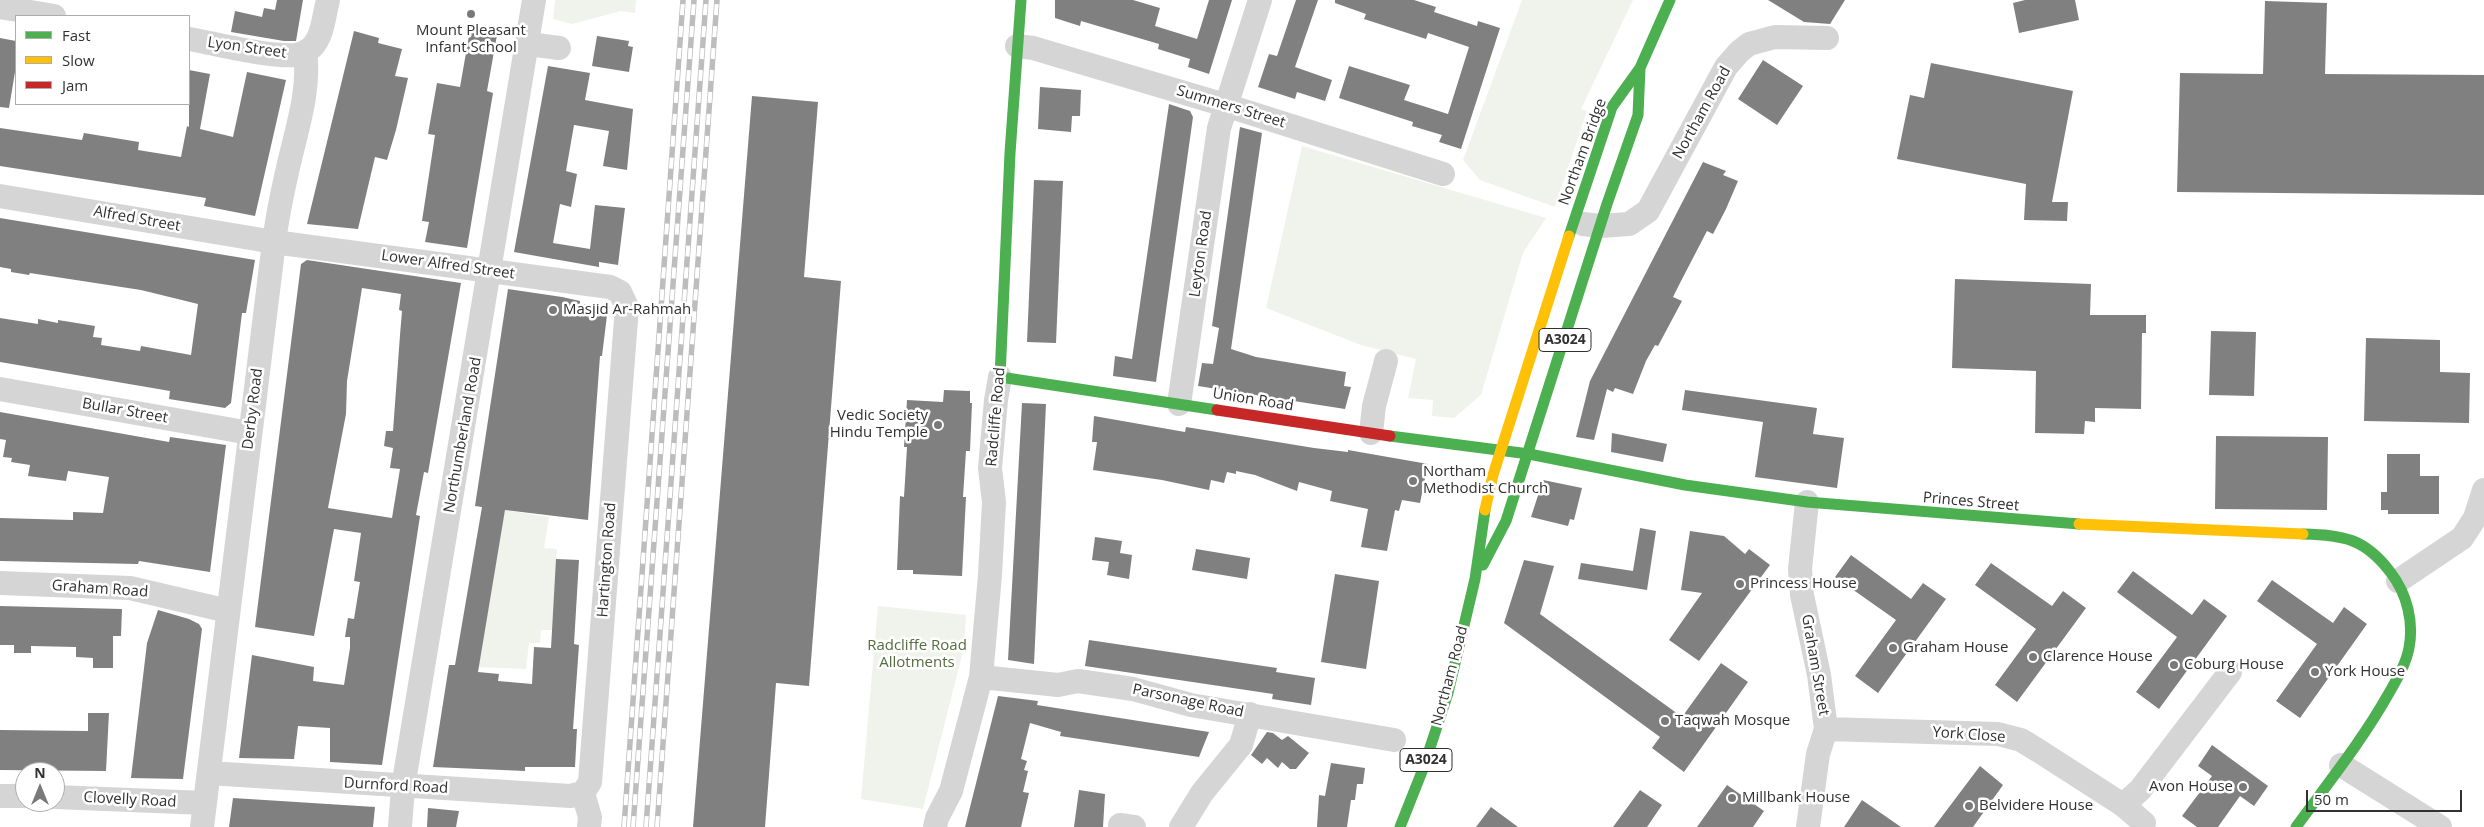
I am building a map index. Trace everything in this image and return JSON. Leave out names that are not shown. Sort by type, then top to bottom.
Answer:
[{"type":"street","points":[[305,52],[313,46],[319,36],[328,0]]},
{"type":"street","name":"Northumberland Road","points":[[400,827],[403,787],[534,0]]},
{"type":"street","name":"Radcliffe Road","points":[[935,827],[937,818],[951,791],[981,677],[990,575],[994,502],[990,468],[1000,377],[1020,0]]},
{"type":"street","name":"Leyton Road","points":[[1179,404],[1219,128],[1260,0]]},
{"type":"street","name":"Northam Bridge","points":[[1573,223],[1612,107],[1640,68],[1670,0]]},
{"type":"street","points":[[0,7],[48,15]]},
{"type":"street","name":"Northam Road","points":[[1400,827],[1423,769],[1448,693],[1475,579],[1484,512],[1501,450],[1573,223],[1601,226],[1628,224],[1648,211],[1726,67],[1749,44],[1775,37],[1827,38]]},
{"type":"street","name":"Lyon Street","points":[[190,39],[276,54],[296,55],[305,52]]},
{"type":"street","points":[[528,44],[558,48]]},
{"type":"street","name":"Summers Street","points":[[1017,46],[1033,48],[1225,105],[1442,174]]},
{"type":"street","name":"Derby Road","points":[[202,827],[274,242],[307,70],[305,52]]},
{"type":"street","name":"Northam Bridge","points":[[1601,226],[1638,116],[1640,68]]},
{"type":"street","name":"Alfred Street","points":[[0,196],[274,242]]},
{"type":"street","name":"Northam Road","points":[[1475,579],[1506,521],[1601,226]]},
{"type":"street","name":"Lower Alfred Street","points":[[274,242],[490,270],[610,288],[620,292]]},
{"type":"street","name":"Hartington Road","points":[[583,793],[588,789],[590,782],[622,377],[627,307],[620,292]]},
{"type":"street","points":[[1371,433],[1374,406],[1386,361]]},
{"type":"street","name":"Union Road","points":[[1000,377],[1371,433],[1529,454]]},
{"type":"street","name":"Bullar Street","points":[[0,389],[250,433]]},
{"type":"street","name":"Princes Street","points":[[1529,454],[1685,485],[1807,502],[2044,523],[2338,535],[2356,540],[2380,559],[2398,581],[2406,602],[2410,626],[2409,649],[2402,671],[2366,731],[2296,827]]},
{"type":"street","points":[[2462,538],[2475,518],[2484,490]]},
{"type":"street","name":"Graham Street","points":[[1807,502],[1800,569],[1802,595],[1818,675],[1826,729],[1818,754],[1808,827]]},
{"type":"street","points":[[2398,581],[2462,538],[2484,529]]},
{"type":"street","name":"Graham Road","points":[[0,583],[130,588],[228,611]]},
{"type":"street","points":[[2123,805],[2140,790],[2230,672]]},
{"type":"street","name":"Parsonage Road","points":[[981,677],[1058,685],[1078,681],[1133,689],[1191,705],[1394,740]]},
{"type":"street","points":[[1181,827],[1202,793],[1241,745],[1250,714]]},
{"type":"street","name":"York Close","points":[[1826,729],[1998,734],[2021,740],[2123,805],[2144,823]]},
{"type":"street","points":[[2341,764],[2440,827]]},
{"type":"street","name":"Durnford Road","points":[[209,773],[403,787],[570,796],[583,793]]},
{"type":"street","points":[[583,793],[590,817],[589,827]]},
{"type":"street","points":[[0,796],[15,796]]},
{"type":"street","name":"Clovelly Road","points":[[65,797],[205,803]]},
{"type":"green space","points":[[555,0],[636,0],[635,13],[621,11],[572,24],[553,19]]},
{"type":"green space","points":[[1522,0],[1633,0],[1581,109],[1587,111],[1555,207],[1480,180],[1463,160]]},
{"type":"green space","points":[[1302,146],[1546,218],[1523,253],[1481,395],[1454,418],[1432,416],[1433,400],[1408,398],[1416,359],[1361,345],[1266,308]]},
{"type":"green space","points":[[505,510],[549,517],[544,548],[557,549],[552,630],[541,630],[540,643],[529,643],[526,669],[478,667]]},
{"type":"green space","name":"Radcliffe Road Allotments","points":[[878,606],[966,615],[964,647],[923,809],[861,799]]},
{"type":"building","points":[[277,0],[303,0],[296,41],[284,41],[231,32],[235,11],[262,17],[264,8],[275,10]]},
{"type":"building","points":[[1055,0],[1133,0],[1160,8],[1155,26],[1197,39],[1209,0],[1232,0],[1209,74],[1188,67],[1190,59],[1158,49],[1159,44],[1081,21],[1080,26],[1055,18]]},
{"type":"building","points":[[1296,0],[1318,0],[1295,67],[1332,80],[1325,101],[1297,92],[1295,99],[1258,87],[1269,54],[1277,56]]},
{"type":"building","points":[[1335,0],[1414,0],[1436,7],[1434,12],[1477,26],[1478,21],[1500,28],[1461,149],[1439,142],[1442,135],[1412,126],[1413,122],[1339,98],[1349,66],[1410,85],[1404,100],[1448,114],[1469,47],[1428,33],[1426,39],[1364,19],[1366,14],[1335,3]]},
{"type":"building","points":[[1768,0],[1845,0],[1830,24],[1804,22]]},
{"type":"building","points":[[2025,0],[2075,0],[2079,20],[2019,33],[2013,3]]},
{"type":"building","points":[[2265,1],[2327,3],[2325,74],[2484,75],[2484,195],[2177,192],[2180,73],[2263,74]]},
{"type":"building","points":[[470,30],[497,35],[487,91],[493,93],[467,248],[425,242],[429,222],[422,221],[435,135],[428,134],[437,83],[460,87]]},
{"type":"building","points":[[354,31],[379,38],[378,43],[402,49],[395,76],[408,78],[396,130],[387,160],[375,157],[358,229],[307,224]]},
{"type":"building","points":[[597,36],[629,41],[628,46],[633,47],[629,72],[592,66]]},
{"type":"building","points":[[0,38],[15,41],[15,72],[9,108],[0,107]]},
{"type":"building","points":[[1763,60],[1803,86],[1777,125],[1738,99]]},
{"type":"building","points":[[1931,63],[2073,91],[2052,202],[2068,202],[2067,221],[2024,220],[2026,184],[1897,159],[1910,95],[1924,98]]},
{"type":"building","points":[[548,66],[590,73],[585,100],[633,109],[627,170],[603,166],[609,131],[574,125],[566,171],[577,174],[571,207],[560,204],[553,243],[590,249],[595,205],[625,208],[618,265],[599,262],[599,267],[514,252]]},
{"type":"building","points":[[190,70],[210,74],[200,129],[233,137],[247,72],[286,80],[255,216],[204,206],[206,198],[0,166],[0,128],[82,140],[84,133],[139,142],[138,150],[181,157],[187,126],[189,127]]},
{"type":"building","points":[[1040,87],[1081,90],[1080,116],[1072,116],[1071,132],[1038,129]]},
{"type":"building","points":[[752,96],[818,102],[804,277],[841,281],[809,686],[776,683],[765,827],[693,827]]},
{"type":"building","points":[[1169,104],[1190,111],[1193,117],[1156,382],[1113,376],[1115,356],[1132,359]]},
{"type":"building","points":[[1240,127],[1262,133],[1231,349],[1256,357],[1346,372],[1344,386],[1351,387],[1345,409],[1198,386],[1202,363],[1213,364],[1219,328],[1212,326]]},
{"type":"building","points":[[1703,162],[1726,171],[1723,175],[1738,181],[1726,209],[1713,234],[1707,231],[1680,283],[1673,297],[1682,301],[1658,346],[1655,345],[1646,361],[1633,394],[1615,388],[1613,392],[1607,389],[1594,440],[1576,437],[1590,381]]},
{"type":"building","points":[[1034,180],[1063,181],[1056,343],[1027,342]]},
{"type":"building","points":[[0,218],[255,260],[246,313],[242,313],[231,403],[225,408],[169,399],[170,391],[0,362],[0,318],[38,324],[38,319],[58,323],[58,320],[95,326],[93,337],[102,338],[101,345],[140,351],[141,346],[191,355],[198,304],[141,290],[30,273],[29,275],[11,272],[11,269],[0,267]]},
{"type":"building","points":[[307,260],[461,283],[428,473],[424,472],[416,515],[420,516],[382,765],[330,762],[330,728],[298,726],[294,759],[239,758],[252,655],[314,667],[313,681],[344,685],[350,648],[350,637],[345,637],[348,618],[354,619],[360,582],[354,581],[361,533],[334,529],[314,636],[255,627],[301,264]],"holes":[[[362,288],[401,294],[399,310],[402,311],[393,431],[386,431],[384,446],[393,448],[390,468],[400,469],[392,518],[328,508],[346,414],[347,381]]]},
{"type":"building","points":[[1955,279],[2091,284],[2090,315],[2146,315],[2146,333],[2142,333],[2141,409],[2095,408],[2095,422],[2085,421],[2084,434],[2035,433],[2036,371],[1952,368]]},
{"type":"building","points":[[508,289],[562,297],[580,301],[580,304],[608,307],[602,356],[600,356],[588,520],[505,510],[478,672],[499,674],[498,681],[532,684],[534,647],[551,648],[556,559],[579,560],[574,644],[579,645],[573,729],[577,729],[575,767],[525,767],[525,771],[433,767],[449,665],[455,665],[482,507],[475,506]]},
{"type":"building","points":[[2211,331],[2256,332],[2254,396],[2209,395]]},
{"type":"building","points":[[2366,338],[2440,340],[2440,372],[2470,373],[2469,423],[2364,421]]},
{"type":"building","points":[[944,390],[970,391],[970,403],[972,403],[970,451],[966,451],[963,497],[966,497],[962,576],[913,574],[913,570],[897,570],[900,496],[904,497],[907,447],[904,447],[907,400],[943,402]]},
{"type":"building","points":[[1685,390],[1817,408],[1813,434],[1844,438],[1837,488],[1755,477],[1763,422],[1682,410]]},
{"type":"building","points":[[1022,403],[1046,404],[1034,664],[1008,660]]},
{"type":"building","points":[[0,412],[169,442],[170,437],[226,445],[210,572],[139,561],[138,564],[0,561],[0,518],[73,520],[73,512],[103,513],[109,477],[68,471],[66,481],[28,476],[30,465],[11,462],[12,458],[3,457],[6,440],[0,439]]},
{"type":"building","points":[[1094,416],[1185,432],[1186,427],[1314,448],[1348,452],[1348,450],[1428,464],[1420,503],[1402,500],[1399,511],[1395,510],[1387,551],[1361,547],[1368,509],[1330,501],[1332,491],[1299,482],[1297,491],[1255,475],[1236,471],[1236,474],[1227,472],[1224,483],[1211,480],[1209,490],[1162,480],[1093,470],[1097,442],[1092,442]]},
{"type":"building","points":[[1612,433],[1667,444],[1663,462],[1611,452]]},
{"type":"building","points":[[2216,436],[2328,437],[2327,510],[2215,509]]},
{"type":"building","points":[[2387,454],[2420,454],[2420,476],[2439,476],[2439,514],[2388,514],[2388,510],[2381,510],[2381,492],[2387,492]]},
{"type":"building","points":[[1543,480],[1582,488],[1574,520],[1570,519],[1568,526],[1531,517]]},
{"type":"building","points":[[1640,528],[1656,531],[1647,590],[1578,579],[1581,563],[1633,571]]},
{"type":"building","points":[[1690,531],[1724,536],[1745,554],[1749,549],[1770,565],[1699,661],[1669,640],[1702,593],[1681,590]]},
{"type":"building","points":[[1095,537],[1122,541],[1120,553],[1132,555],[1129,579],[1107,575],[1109,562],[1092,560]]},
{"type":"building","points":[[1196,549],[1250,558],[1247,579],[1192,570]]},
{"type":"building","name":"Graham House","points":[[1851,555],[1911,599],[1923,583],[1946,599],[1878,693],[1855,676],[1896,620],[1835,577]]},
{"type":"building","points":[[1524,560],[1554,566],[1540,614],[1682,717],[1721,663],[1748,682],[1684,772],[1652,748],[1660,737],[1504,623]]},
{"type":"building","name":"Clarence House","points":[[1991,563],[2052,606],[2063,591],[2086,608],[2017,702],[1995,685],[2036,629],[1975,585]]},
{"type":"building","name":"Coburg House","points":[[2133,571],[2192,615],[2204,599],[2227,616],[2159,709],[2136,692],[2177,637],[2117,592]]},
{"type":"building","points":[[1335,574],[1379,581],[1366,669],[1321,662]]},
{"type":"building","name":"York House","points":[[2272,580],[2333,623],[2344,607],[2367,624],[2300,718],[2276,701],[2317,644],[2257,601]]},
{"type":"building","points":[[0,606],[122,609],[121,636],[113,636],[113,668],[93,668],[93,658],[76,657],[76,647],[31,646],[31,653],[14,653],[14,645],[0,645]]},
{"type":"building","points":[[158,610],[189,619],[199,624],[202,629],[183,779],[131,778],[147,643]]},
{"type":"building","points":[[1089,640],[1277,668],[1276,672],[1315,678],[1311,705],[1272,699],[1273,694],[1085,666]]},
{"type":"building","points":[[998,696],[1038,701],[1037,705],[1209,732],[1199,757],[1060,736],[1061,732],[1030,723],[1021,759],[1027,761],[1024,770],[1028,771],[1023,792],[1029,793],[1021,827],[965,827]]},
{"type":"building","points":[[88,713],[109,713],[106,771],[65,771],[65,762],[15,762],[15,770],[0,770],[0,730],[88,731]]},
{"type":"building","points":[[1267,732],[1273,733],[1282,740],[1288,736],[1309,753],[1296,769],[1290,769],[1282,762],[1278,768],[1267,758],[1262,764],[1251,755]]},
{"type":"building","name":"Avon House","points":[[2212,745],[2268,786],[2254,806],[2240,796],[2218,827],[2197,827],[2182,816],[2212,776],[2198,766]]},
{"type":"building","points":[[1331,763],[1365,768],[1363,784],[1357,784],[1355,800],[1351,800],[1347,827],[1317,827],[1319,795],[1325,796]]},
{"type":"building","name":"Belvidere House","points":[[1980,766],[2003,785],[1973,827],[1934,827]]},
{"type":"building","name":"Millbank House","points":[[1727,785],[1764,811],[1753,827],[1697,827]]},
{"type":"building","points":[[1079,790],[1105,794],[1103,827],[1074,827]]},
{"type":"building","points":[[1640,790],[1662,805],[1647,827],[1613,827]]},
{"type":"building","points":[[233,798],[375,807],[373,827],[229,827]]},
{"type":"building","points":[[1862,800],[1901,827],[1844,827]]},
{"type":"building","points":[[1491,807],[1518,827],[1476,827]]},
{"type":"building","points":[[428,808],[459,811],[456,827],[427,827]]},
{"type":"railway","points":[[624,827],[683,0]]},
{"type":"railway","points":[[633,827],[694,0]]},
{"type":"railway","points":[[646,827],[706,0]]},
{"type":"railway","points":[[657,827],[717,0]]},
{"type":"traffic: fast","points":[[1021,0],[1010,153],[1000,377],[1217,410]]},
{"type":"traffic: fast","points":[[1569,236],[1612,107],[1640,68],[1670,0]]},
{"type":"traffic: fast","points":[[1483,565],[1506,521],[1607,204],[1638,115],[1640,68]]},
{"type":"traffic: fast","points":[[1390,436],[1529,454],[1685,485],[1807,502],[2079,524]]},
{"type":"traffic: fast","points":[[1400,827],[1423,769],[1448,693],[1475,579],[1485,510]]},
{"type":"traffic: fast","points":[[2296,827],[2379,711],[2408,654],[2411,628],[2408,609],[2397,581],[2372,552],[2352,541],[2342,538],[2303,534]]},
{"type":"traffic: slow","points":[[1485,510],[1493,475],[1569,236]]},
{"type":"traffic: slow","points":[[2079,524],[2303,534]]},
{"type":"traffic: jam","points":[[1217,410],[1390,436]]},
{"type":"place","name":"Mount Pleasant Infant School","points":[[471,14]]},
{"type":"place","name":"Masjid Ar-Rahmah","points":[[553,310]]},
{"type":"place","name":"Vedic Society Hindu Temple","points":[[938,425]]},
{"type":"place","name":"Northam Methodist Church","points":[[1413,481]]},
{"type":"place","name":"Princess House","points":[[1740,584]]},
{"type":"place","name":"Graham House","points":[[1893,648]]},
{"type":"place","name":"Clarence House","points":[[2033,657]]},
{"type":"place","name":"Coburg House","points":[[2174,665]]},
{"type":"place","name":"York House","points":[[2315,672]]},
{"type":"place","name":"Taqwah Mosque","points":[[1665,721]]},
{"type":"place","name":"Avon House","points":[[2243,787]]},
{"type":"place","name":"Millbank House","points":[[1732,798]]},
{"type":"place","name":"Belvidere House","points":[[1969,806]]}]
